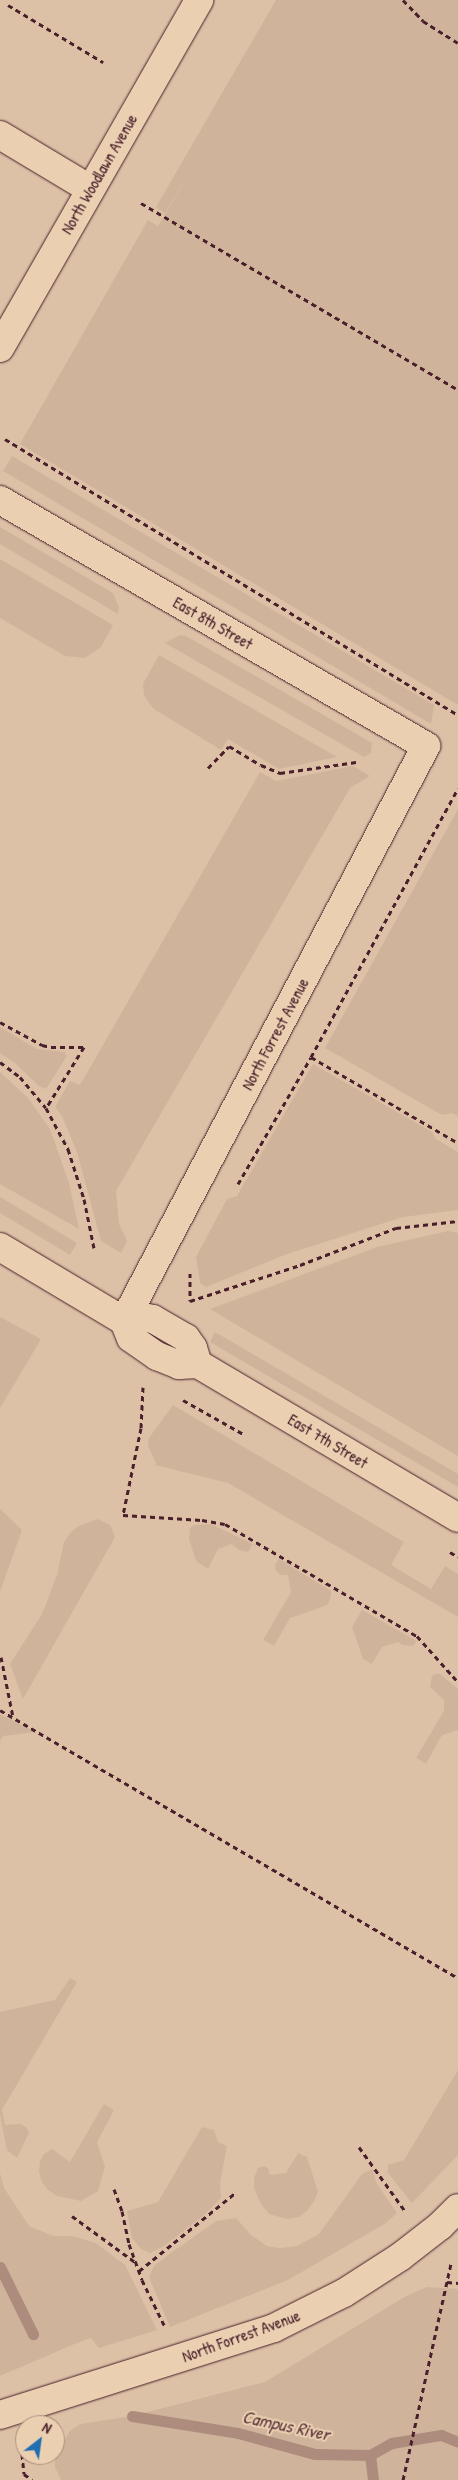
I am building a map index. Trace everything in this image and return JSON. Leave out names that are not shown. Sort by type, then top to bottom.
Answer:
[{"type":"street","name":"North Woodlawn Avenue","points":[[0,348],[199,0]]},
{"type":"street","points":[[0,135],[90,189]]},
{"type":"street","name":"East 8th Street","points":[[0,500],[426,746]]},
{"type":"street","name":"North Forrest Avenue","points":[[124,1321],[426,746]]},
{"type":"street","name":"East 7th Street","points":[[0,1247],[124,1321],[131,1338],[163,1359],[179,1365],[198,1364],[458,1518]]},
{"type":"street","name":"North Forrest Avenue","points":[[0,2415],[274,2328],[344,2293],[408,2250],[440,2226],[458,2208]]},
{"type":"path","points":[[403,0],[423,21],[458,43]]},
{"type":"path","points":[[8,5],[103,62]]},
{"type":"path","points":[[141,203],[458,390]]},
{"type":"path","points":[[5,439],[458,715]]},
{"type":"path","points":[[208,768],[229,746],[280,774],[356,762]]},
{"type":"path","points":[[311,1057],[458,789]]},
{"type":"path","points":[[0,1022],[42,1045],[52,1048],[84,1047],[46,1108]]},
{"type":"path","points":[[315,1060],[458,1143]]},
{"type":"path","points":[[0,1062],[20,1077],[46,1108],[68,1149],[84,1199],[94,1248]]},
{"type":"path","points":[[190,1301],[300,1265],[396,1228],[458,1221]]},
{"type":"path","points":[[144,1378],[141,1428],[123,1515],[202,1520],[225,1524],[417,1636],[458,1682]]},
{"type":"path","points":[[178,1398],[248,1437]]},
{"type":"path","points":[[445,1548],[458,1557]]},
{"type":"path","points":[[1,1657],[13,1717]]},
{"type":"path","points":[[0,1710],[458,1978]]},
{"type":"path","points":[[359,2147],[408,2215]]},
{"type":"path","points":[[114,2188],[139,2271],[168,2332]]},
{"type":"path","points":[[139,2271],[235,2193]]},
{"type":"path","points":[[72,2216],[136,2262]]},
{"type":"path","points":[[404,2480],[453,2256]]},
{"type":"path","points":[[447,2282],[458,2283]]},
{"type":"path","points":[[23,2465],[24,2474],[32,2480]]},
{"type":"shaded area","points":[[0,0],[458,0],[458,2480],[0,2480]]},
{"type":"shaded area","points":[[276,0],[458,0],[458,705],[20,444],[148,220],[158,226],[195,164],[165,213],[156,207]]},
{"type":"shaded area","points":[[12,456],[434,705],[431,724],[3,471]]},
{"type":"shaded area","points":[[0,527],[113,593],[119,607],[118,614],[0,544]]},
{"type":"shaded area","points":[[0,559],[113,625],[101,647],[85,658],[65,656],[0,618]]},
{"type":"shaded area","points":[[180,635],[186,636],[372,743],[371,753],[364,757],[165,643]]},
{"type":"shaded area","points":[[159,655],[337,757],[279,769],[228,739],[221,750],[154,709],[149,703],[144,695],[143,684]]},
{"type":"shaded area","points":[[353,766],[370,776],[350,788],[116,1191],[119,1224],[127,1241],[121,1253],[101,1241],[77,1152],[62,1116],[55,1107],[70,1081],[80,1085],[260,772],[276,781]]},
{"type":"shaded area","points":[[458,809],[458,1116],[452,1113],[442,1115],[325,1048]]},
{"type":"shaded area","points":[[0,1027],[37,1049],[65,1052],[67,1056],[46,1089],[39,1086],[15,1063],[0,1053]]},
{"type":"shaded area","points":[[313,1064],[432,1132],[436,1139],[458,1152],[458,1210],[403,1217],[287,1254],[206,1287],[200,1283],[196,1257],[227,1199],[237,1196]]},
{"type":"shaded area","points":[[0,1072],[28,1098],[50,1129],[69,1183],[79,1229],[0,1184]]},
{"type":"shaded area","points":[[0,1197],[77,1243],[70,1255],[0,1213]]},
{"type":"shaded area","points":[[448,1231],[458,1233],[458,1456],[210,1309],[377,1247]]},
{"type":"shaded area","points":[[0,1317],[41,1339],[0,1408]]},
{"type":"shaded area","points":[[215,1332],[458,1474],[458,1487],[210,1342]]},
{"type":"shaded area","points":[[173,1405],[404,1542],[391,1565],[431,1589],[445,1566],[458,1574],[458,1617],[228,1483],[155,1465],[156,1463],[148,1446],[149,1438]]},
{"type":"shaded area","points":[[0,1509],[22,1530],[0,1592]]},
{"type":"shaded area","points":[[98,1519],[110,1525],[115,1537],[23,1699],[10,1664],[42,1614],[57,1575],[64,1542],[71,1532],[79,1526]]},
{"type":"shaded area","points":[[211,1524],[253,1544],[248,1552],[239,1550],[232,1544],[218,1549],[208,1569],[196,1561],[189,1539],[190,1528],[194,1525]]},
{"type":"shaded area","points":[[279,1559],[331,1591],[331,1597],[328,1604],[290,1618],[274,1646],[263,1640],[291,1592],[288,1575],[281,1575],[276,1571],[275,1565]]},
{"type":"shaded area","points":[[362,1610],[417,1641],[413,1646],[402,1645],[398,1642],[382,1647],[372,1664],[363,1659],[352,1627]]},
{"type":"shaded area","points":[[440,1674],[458,1689],[458,1730],[442,1735],[426,1764],[416,1758],[444,1711],[444,1700],[430,1687],[432,1676]]},
{"type":"shaded area","points":[[0,1714],[36,1732],[3,1736],[0,1741]]},
{"type":"shaded area","points":[[70,1978],[77,1982],[2,2110],[5,2125],[21,2124],[27,2128],[29,2133],[17,2158],[7,2150],[0,2115],[0,2012],[55,2000]]},
{"type":"shaded area","points":[[458,2070],[458,2155],[412,2203],[388,2173],[388,2165],[404,2160]]},
{"type":"shaded area","points":[[104,2104],[114,2110],[97,2142],[105,2167],[98,2191],[81,2201],[57,2196],[48,2190],[42,2182],[39,2172],[40,2161],[44,2154],[52,2149],[70,2162]]},
{"type":"shaded area","points":[[202,2127],[214,2130],[218,2142],[227,2146],[220,2183],[221,2198],[203,2216],[164,2246],[150,2253],[141,2249],[132,2238],[127,2211],[158,2202]]},
{"type":"shaded area","points":[[298,2153],[307,2157],[318,2192],[314,2201],[307,2211],[299,2217],[287,2219],[269,2214],[261,2204],[254,2188],[254,2178],[258,2168],[264,2166],[268,2168],[270,2175],[286,2173]]},
{"type":"shaded area","points":[[372,2169],[377,2184],[397,2213],[386,2223],[288,2280],[170,2327],[149,2277],[154,2266],[168,2255],[216,2221],[236,2218],[251,2235],[267,2246],[280,2248],[297,2246],[319,2234],[362,2174]]},
{"type":"shaded area","points":[[0,2173],[4,2188],[29,2226],[53,2236],[72,2236],[96,2243],[125,2265],[157,2330],[99,2348],[91,2338],[0,2376]]},
{"type":"shaded area","points":[[427,2287],[458,2289],[458,2480],[61,2480],[55,2465],[65,2465],[65,2439],[70,2431],[80,2424],[132,2416],[265,2382],[406,2296]]},
{"type":"waterway","name":"Campus River","points":[[0,2267],[33,2334]]},
{"type":"waterway","name":"Campus River","points":[[132,2416],[238,2433],[315,2454],[370,2455],[392,2443],[441,2435],[458,2442]]},
{"type":"waterway","points":[[370,2455],[373,2480]]}]
